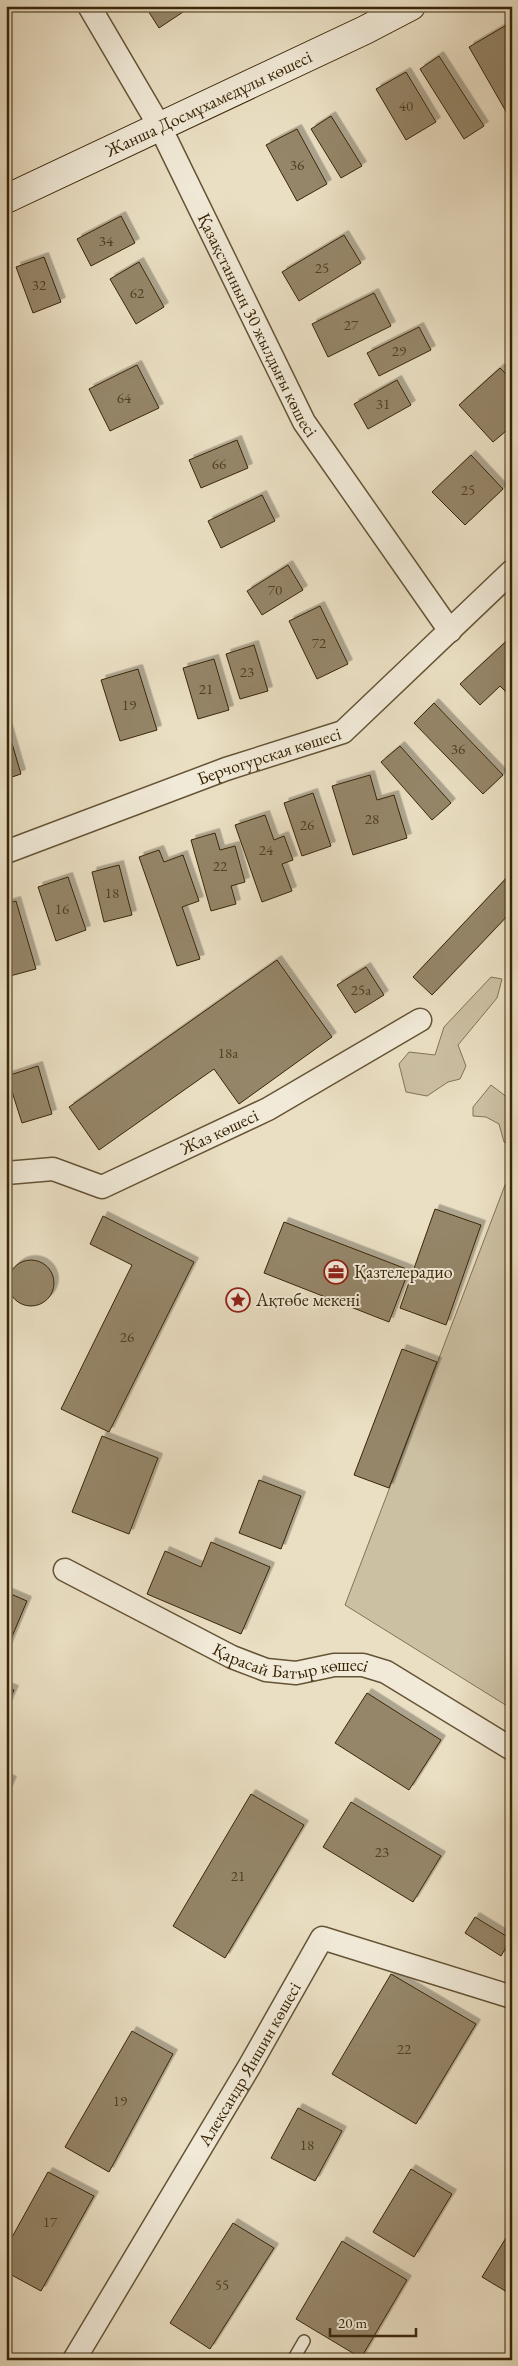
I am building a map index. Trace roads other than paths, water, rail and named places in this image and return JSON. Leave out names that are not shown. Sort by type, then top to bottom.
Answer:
[{"type":"street","name":"Қазақстанның 30 жылдығы көшесі","points":[[89,6],[160,127],[304,422],[450,631]]},
{"type":"street","name":"Жанша Досмұхамедұлы көшесі","points":[[6,199],[365,30],[411,6]]},
{"type":"street","name":"Берчогурская көшесі","points":[[6,852],[226,770],[343,732],[512,572]]},
{"type":"street","name":"Жаз көшесі","points":[[6,1173],[53,1168],[102,1187],[268,1109],[420,1020]]},
{"type":"street","name":"Қарасай Батыр көшесі","points":[[65,1570],[232,1658],[266,1670],[296,1673],[334,1665],[363,1665],[386,1672],[512,1749]]},
{"type":"street","name":"Александр Яншин көшесі","points":[[74,2360],[249,2067],[322,1938],[512,1997]]},
{"type":"lane","points":[[293,2360],[304,2341]]},
{"type":"place","name":"Қазтелерадио","points":[[336,1272]]},
{"type":"place","name":"Ақтөбе мекені","points":[[238,1300]]}]
